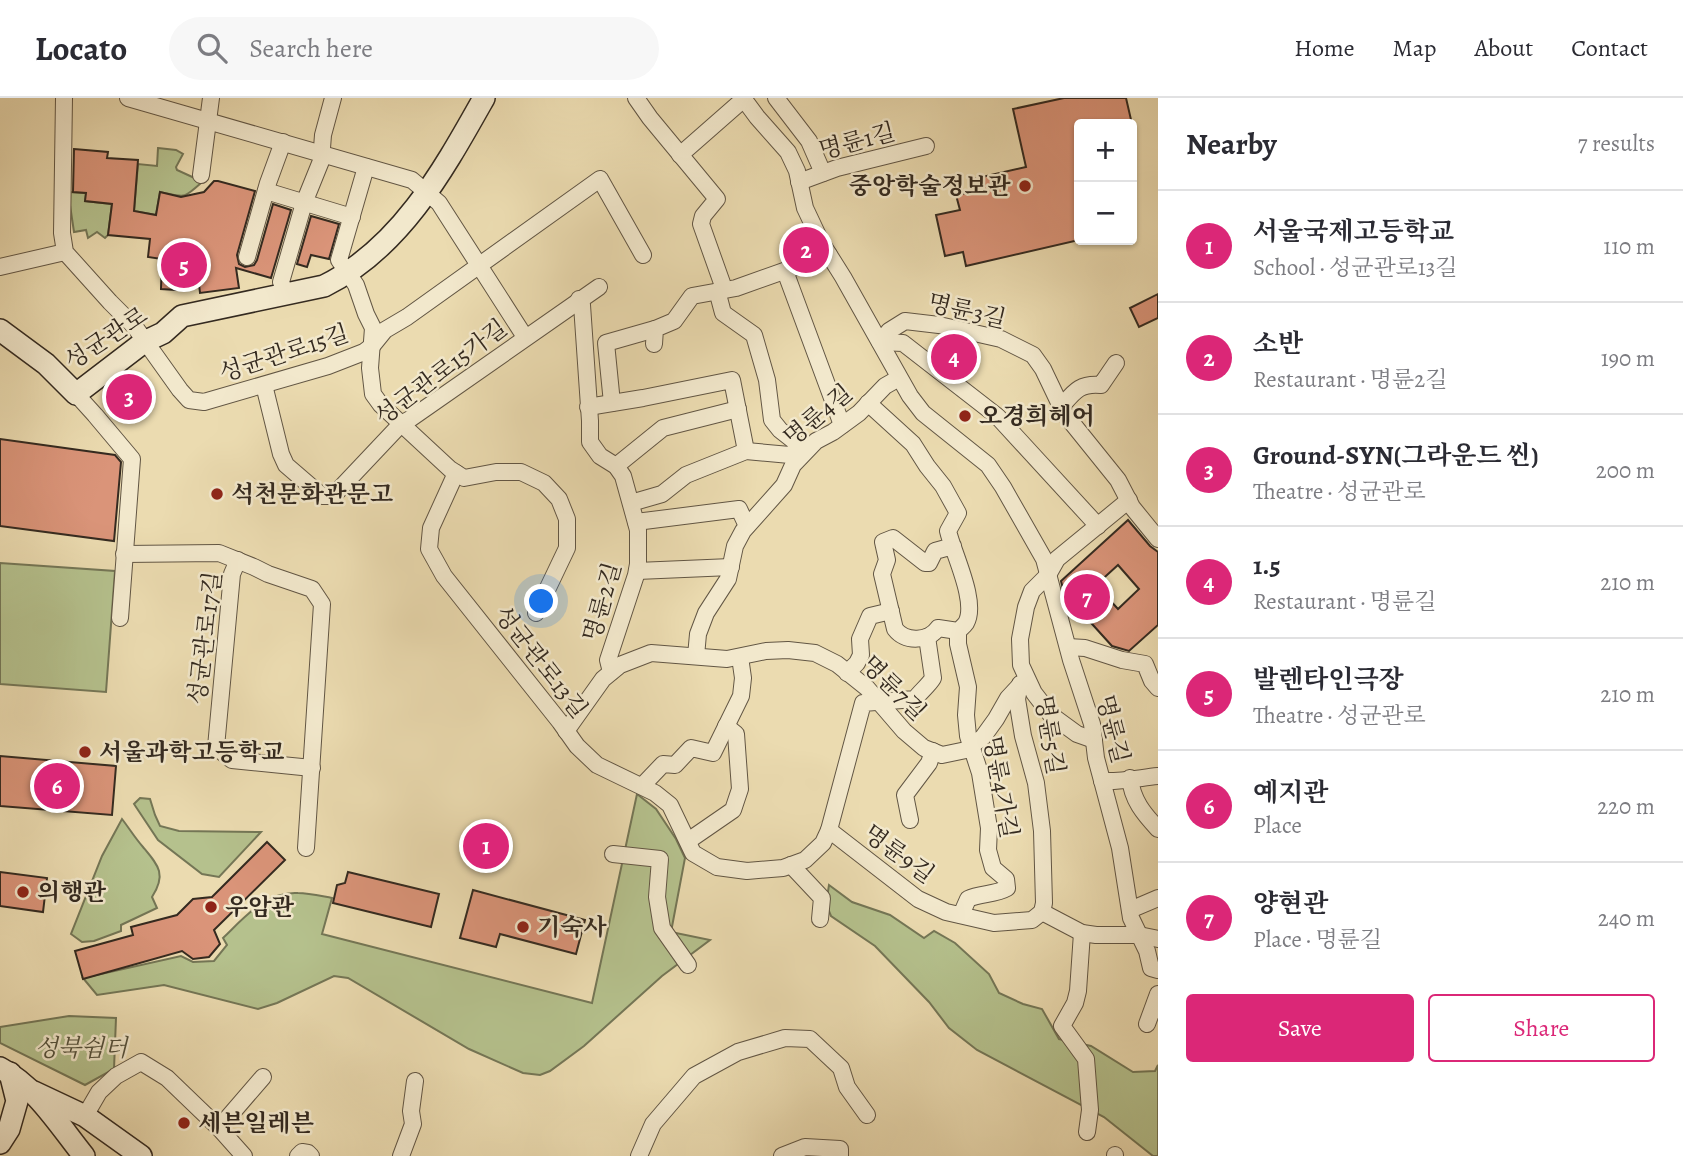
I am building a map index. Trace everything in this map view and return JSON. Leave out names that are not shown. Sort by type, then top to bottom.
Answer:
[{"type":"street","points":[[64,98],[62,233],[65,252],[135,327],[144,342]]},
{"type":"street","points":[[128,98],[412,180],[439,203],[525,337]]},
{"type":"street","points":[[201,175],[211,98]]},
{"type":"street","points":[[286,295],[281,282],[304,203],[321,161],[323,135],[333,98]]},
{"type":"street","name":"성균관로","points":[[0,330],[46,364],[75,394],[144,342],[163,333],[182,316],[324,286],[347,273],[394,234],[418,206],[484,98]]},
{"type":"street","points":[[636,98],[717,199],[703,216],[701,224],[722,283],[719,298],[723,313],[754,335],[767,380],[772,421],[794,441],[801,456]]},
{"type":"street","name":"명륜길","points":[[680,155],[744,98],[788,152],[797,171],[805,208],[821,242],[910,396],[923,413],[988,465],[1003,487],[1044,559],[1092,724],[1102,781],[1120,848],[1130,918],[1147,951],[1151,968],[1158,970]]},
{"type":"street","points":[[776,98],[809,141],[822,173]]},
{"type":"street","points":[[247,257],[265,191],[283,142]]},
{"type":"street","name":"명륜1길","points":[[799,181],[837,168],[926,146]]},
{"type":"street","points":[[366,167],[339,260],[356,285],[373,328],[370,368],[373,394],[381,405],[456,473]]},
{"type":"street","name":"성균관로15길","points":[[144,342],[189,400],[204,402],[328,366],[364,352],[386,330],[600,179],[643,255]]},
{"type":"street","points":[[265,191],[352,217]]},
{"type":"street","points":[[0,267],[65,252]]},
{"type":"street","points":[[612,403],[606,343],[654,337],[674,320],[692,296],[736,288],[830,255]]},
{"type":"street","points":[[785,271],[842,425]]},
{"type":"street","name":"성균관로15가길","points":[[264,385],[286,465],[323,496],[333,496],[401,424],[599,287]]},
{"type":"street","name":"명륜2길","points":[[579,299],[582,305],[590,442],[600,456],[616,466],[624,476],[638,530],[637,572],[608,660],[611,672]]},
{"type":"street","name":"명륜3길","points":[[880,342],[889,331],[905,321],[939,325],[1001,339],[1033,355],[1043,369],[1061,407],[1118,480],[1129,500],[1158,539]]},
{"type":"street","points":[[880,342],[903,344],[997,416],[1098,526]]},
{"type":"street","points":[[1061,407],[1079,387],[1101,385],[1116,363]]},
{"type":"street","name":"명륜4길","points":[[696,656],[698,634],[706,613],[728,579],[735,546],[743,531],[784,485],[793,465],[816,441],[859,413],[885,386],[899,378]]},
{"type":"street","points":[[588,407],[732,380],[746,451]]},
{"type":"street","points":[[75,394],[132,459],[120,618]]},
{"type":"street","name":"명륜4가길","points":[[868,403],[913,444],[943,486],[958,513],[948,531],[960,564],[970,606],[966,623],[958,631],[958,644],[968,687],[968,736],[980,773],[989,828],[988,850],[993,867],[1006,879],[1007,887],[968,900],[961,915]]},
{"type":"street","points":[[616,466],[663,428],[738,409]]},
{"type":"street","points":[[631,503],[662,494],[686,475],[746,451],[801,456]]},
{"type":"street","name":"성균관로13길","points":[[537,612],[567,548],[567,519],[559,499],[544,482],[521,472],[496,472],[464,478],[456,473],[431,528],[429,549],[444,576],[577,746],[597,765],[655,793],[670,805],[693,853],[717,867],[747,871],[783,868],[805,860],[823,844],[829,830]]},
{"type":"street","points":[[1048,575],[1057,559],[1129,500]]},
{"type":"street","points":[[636,522],[739,509],[747,526]]},
{"type":"street","points":[[953,546],[935,551],[929,563],[925,563],[893,538],[883,542],[887,560],[882,574],[895,629],[900,635],[922,639],[934,634],[938,628],[958,631]]},
{"type":"street","name":"성균관로17길","points":[[124,554],[219,553],[312,589],[322,604],[306,848]]},
{"type":"street","name":"성균관로17길","points":[[237,560],[232,574],[216,747],[232,760],[312,768]]},
{"type":"street","points":[[637,572],[731,567]]},
{"type":"street","name":"명륜5길","points":[[1042,912],[1042,831],[1017,699],[1023,680],[1020,639],[1026,607],[1032,591],[1048,575]]},
{"type":"street","points":[[847,673],[861,655],[859,639],[870,616],[891,611]]},
{"type":"street","points":[[878,701],[915,699],[924,687],[930,684],[933,678],[928,636]]},
{"type":"street","points":[[1068,647],[1085,648],[1122,660],[1151,660],[1152,681],[1158,688]]},
{"type":"street","name":"명륜7길","points":[[566,731],[603,679],[620,665],[652,653],[727,659],[766,651],[788,650],[815,653],[837,664],[867,688],[904,731],[924,748],[942,755],[966,750],[972,746]]},
{"type":"street","points":[[642,786],[663,764],[675,765],[691,748],[713,753],[741,695],[743,678],[740,657]]},
{"type":"street","points":[[972,746],[984,737],[1008,698],[1023,680],[1051,715],[1077,734],[1094,740]]},
{"type":"street","name":"명륜9길","points":[[878,701],[863,704],[829,830],[918,899],[946,912],[994,923],[1032,920],[1042,912]]},
{"type":"street","points":[[688,841],[733,810],[740,789],[736,734],[726,726]]},
{"type":"street","name":"명륜7길","points":[[910,820],[905,795],[929,763],[933,751]]},
{"type":"street","points":[[1102,781],[1115,782],[1158,776]]},
{"type":"street","points":[[1130,778],[1131,791],[1144,814],[1158,829]]},
{"type":"street","points":[[613,854],[660,859],[657,897],[662,928],[688,965]]},
{"type":"street","points":[[791,865],[822,898],[820,919]]},
{"type":"street","points":[[1129,911],[1158,898]]},
{"type":"street","points":[[1042,912],[1082,933],[1158,939]]},
{"type":"street","points":[[1082,933],[1078,991],[1075,1003],[1062,1026],[1086,1059],[1090,1110],[1087,1132]]},
{"type":"street","points":[[1147,1024],[1158,994]]},
{"type":"street","points":[[639,1156],[653,1124],[694,1076],[738,1052],[785,1038],[810,1039],[841,1068],[847,1087],[867,1115]]},
{"type":"street","points":[[85,1116],[99,1092],[116,1076],[141,1062],[167,1078],[244,1156]]},
{"type":"street","points":[[5,1070],[34,1093],[84,1156]]},
{"type":"street","points":[[0,1143],[9,1129],[17,1101],[5,1070]]},
{"type":"street","points":[[219,1128],[263,1077]]},
{"type":"street","points":[[401,1156],[413,1124],[411,1111],[415,1081]]},
{"type":"street","points":[[34,1093],[85,1116],[141,1156]]},
{"type":"street","points":[[782,1156],[805,1147],[840,1149],[840,1156]]},
{"type":"street","points":[[298,1156],[302,1152],[311,1156]]},
{"type":"green space","points":[[158,148],[176,150],[183,154],[177,170],[201,183],[183,196],[160,192],[156,215],[134,211],[138,164],[157,166]]},
{"type":"green space","points":[[68,192],[86,193],[85,201],[112,204],[108,235],[105,238],[97,232],[88,238],[86,230],[74,232]]},
{"type":"green space","points":[[0,563],[115,571],[106,692],[0,684]]},
{"type":"green space","points":[[637,794],[656,809],[685,858],[671,932],[710,940],[662,976],[584,1046],[550,1071],[540,1075],[523,1073],[469,1049],[348,978],[334,976],[258,1009],[164,985],[97,995],[83,978],[181,956],[193,962],[214,961],[227,945],[223,938],[256,907],[276,896],[302,893],[332,898],[322,934],[592,1003]]},
{"type":"green space","points":[[140,798],[150,799],[160,826],[179,831],[261,832],[219,877],[202,874],[158,840],[134,804]]},
{"type":"green space","points":[[122,819],[159,870],[159,882],[152,897],[157,908],[121,925],[121,931],[94,941],[82,942],[71,934],[102,856]]},
{"type":"green space","points":[[829,885],[852,902],[890,915],[924,938],[934,931],[955,943],[989,974],[999,993],[1042,1009],[1059,1039],[1091,1046],[1133,1072],[1155,1071],[1158,1065],[1158,1156],[1153,1156],[1104,1117],[977,1050],[949,1028],[929,1002],[875,946],[831,916],[826,904]]},
{"type":"green space","name":"성북쉼터","points":[[69,1016],[116,1018],[114,1069],[85,1085],[0,1043],[0,1027]]},
{"type":"building","name":"중앙학술정보관","points":[[1064,98],[1126,98],[1131,119],[1074,119],[1074,241],[966,266],[963,252],[945,256],[936,215],[960,210],[956,195],[972,192],[969,180],[1026,167],[1013,109]]},
{"type":"building","points":[[74,149],[108,152],[107,158],[138,160],[134,211],[156,215],[160,192],[181,197],[204,192],[214,181],[255,191],[237,255],[239,264],[245,267],[254,265],[257,260],[273,204],[291,210],[271,278],[236,268],[239,288],[200,293],[199,284],[178,285],[176,290],[161,289],[162,259],[148,257],[150,239],[108,235],[112,204],[85,201],[86,193],[73,192]]},
{"type":"building","points":[[311,216],[339,224],[329,259],[311,255],[307,267],[297,264]]},
{"type":"building","points":[[1158,294],[1158,318],[1139,327],[1130,308]]},
{"type":"building","points":[[0,439],[115,455],[121,462],[114,541],[0,526]]},
{"type":"building","points":[[1128,520],[1158,552],[1158,625],[1129,651],[1112,646],[1064,593],[1061,581]],"holes":[[[1118,565],[1139,589],[1118,609],[1096,585]]]},
{"type":"building","points":[[0,756],[116,766],[112,815],[0,806]]},
{"type":"building","name":"우암관","points":[[267,842],[285,860],[214,930],[220,944],[209,957],[193,959],[182,951],[83,979],[75,951],[133,935],[131,927],[177,915],[193,899],[212,897]]},
{"type":"building","name":"의행관","points":[[0,872],[47,878],[43,912],[0,906]]},
{"type":"building","points":[[348,872],[439,894],[431,927],[333,903],[337,885],[345,883]]},
{"type":"building","name":"기숙사","points":[[473,890],[585,920],[576,954],[500,934],[496,947],[460,938]]},
{"type":"place","name":"중앙학술정보관","points":[[1025,186]]},
{"type":"place","name":"소반","points":[[806,250]]},
{"type":"place","name":"발렌타인극장","points":[[184,265]]},
{"type":"place","name":"1.5","points":[[954,357]]},
{"type":"place","name":"Ground-SYN(그라운드 씬)","points":[[129,397]]},
{"type":"place","name":"오경희헤어","points":[[965,416]]},
{"type":"place","name":"석천문화관문고","points":[[217,494]]},
{"type":"place","name":"양현관","points":[[1087,597]]},
{"type":"place","name":"서울과학고등학교","points":[[85,752]]},
{"type":"place","name":"예지관","points":[[57,786]]},
{"type":"place","name":"서울국제고등학교","points":[[486,846]]},
{"type":"place","name":"의행관","points":[[23,892]]},
{"type":"place","name":"우암관","points":[[211,907]]},
{"type":"place","name":"기숙사","points":[[523,927]]},
{"type":"place","name":"세븐일레븐","points":[[184,1123]]}]
